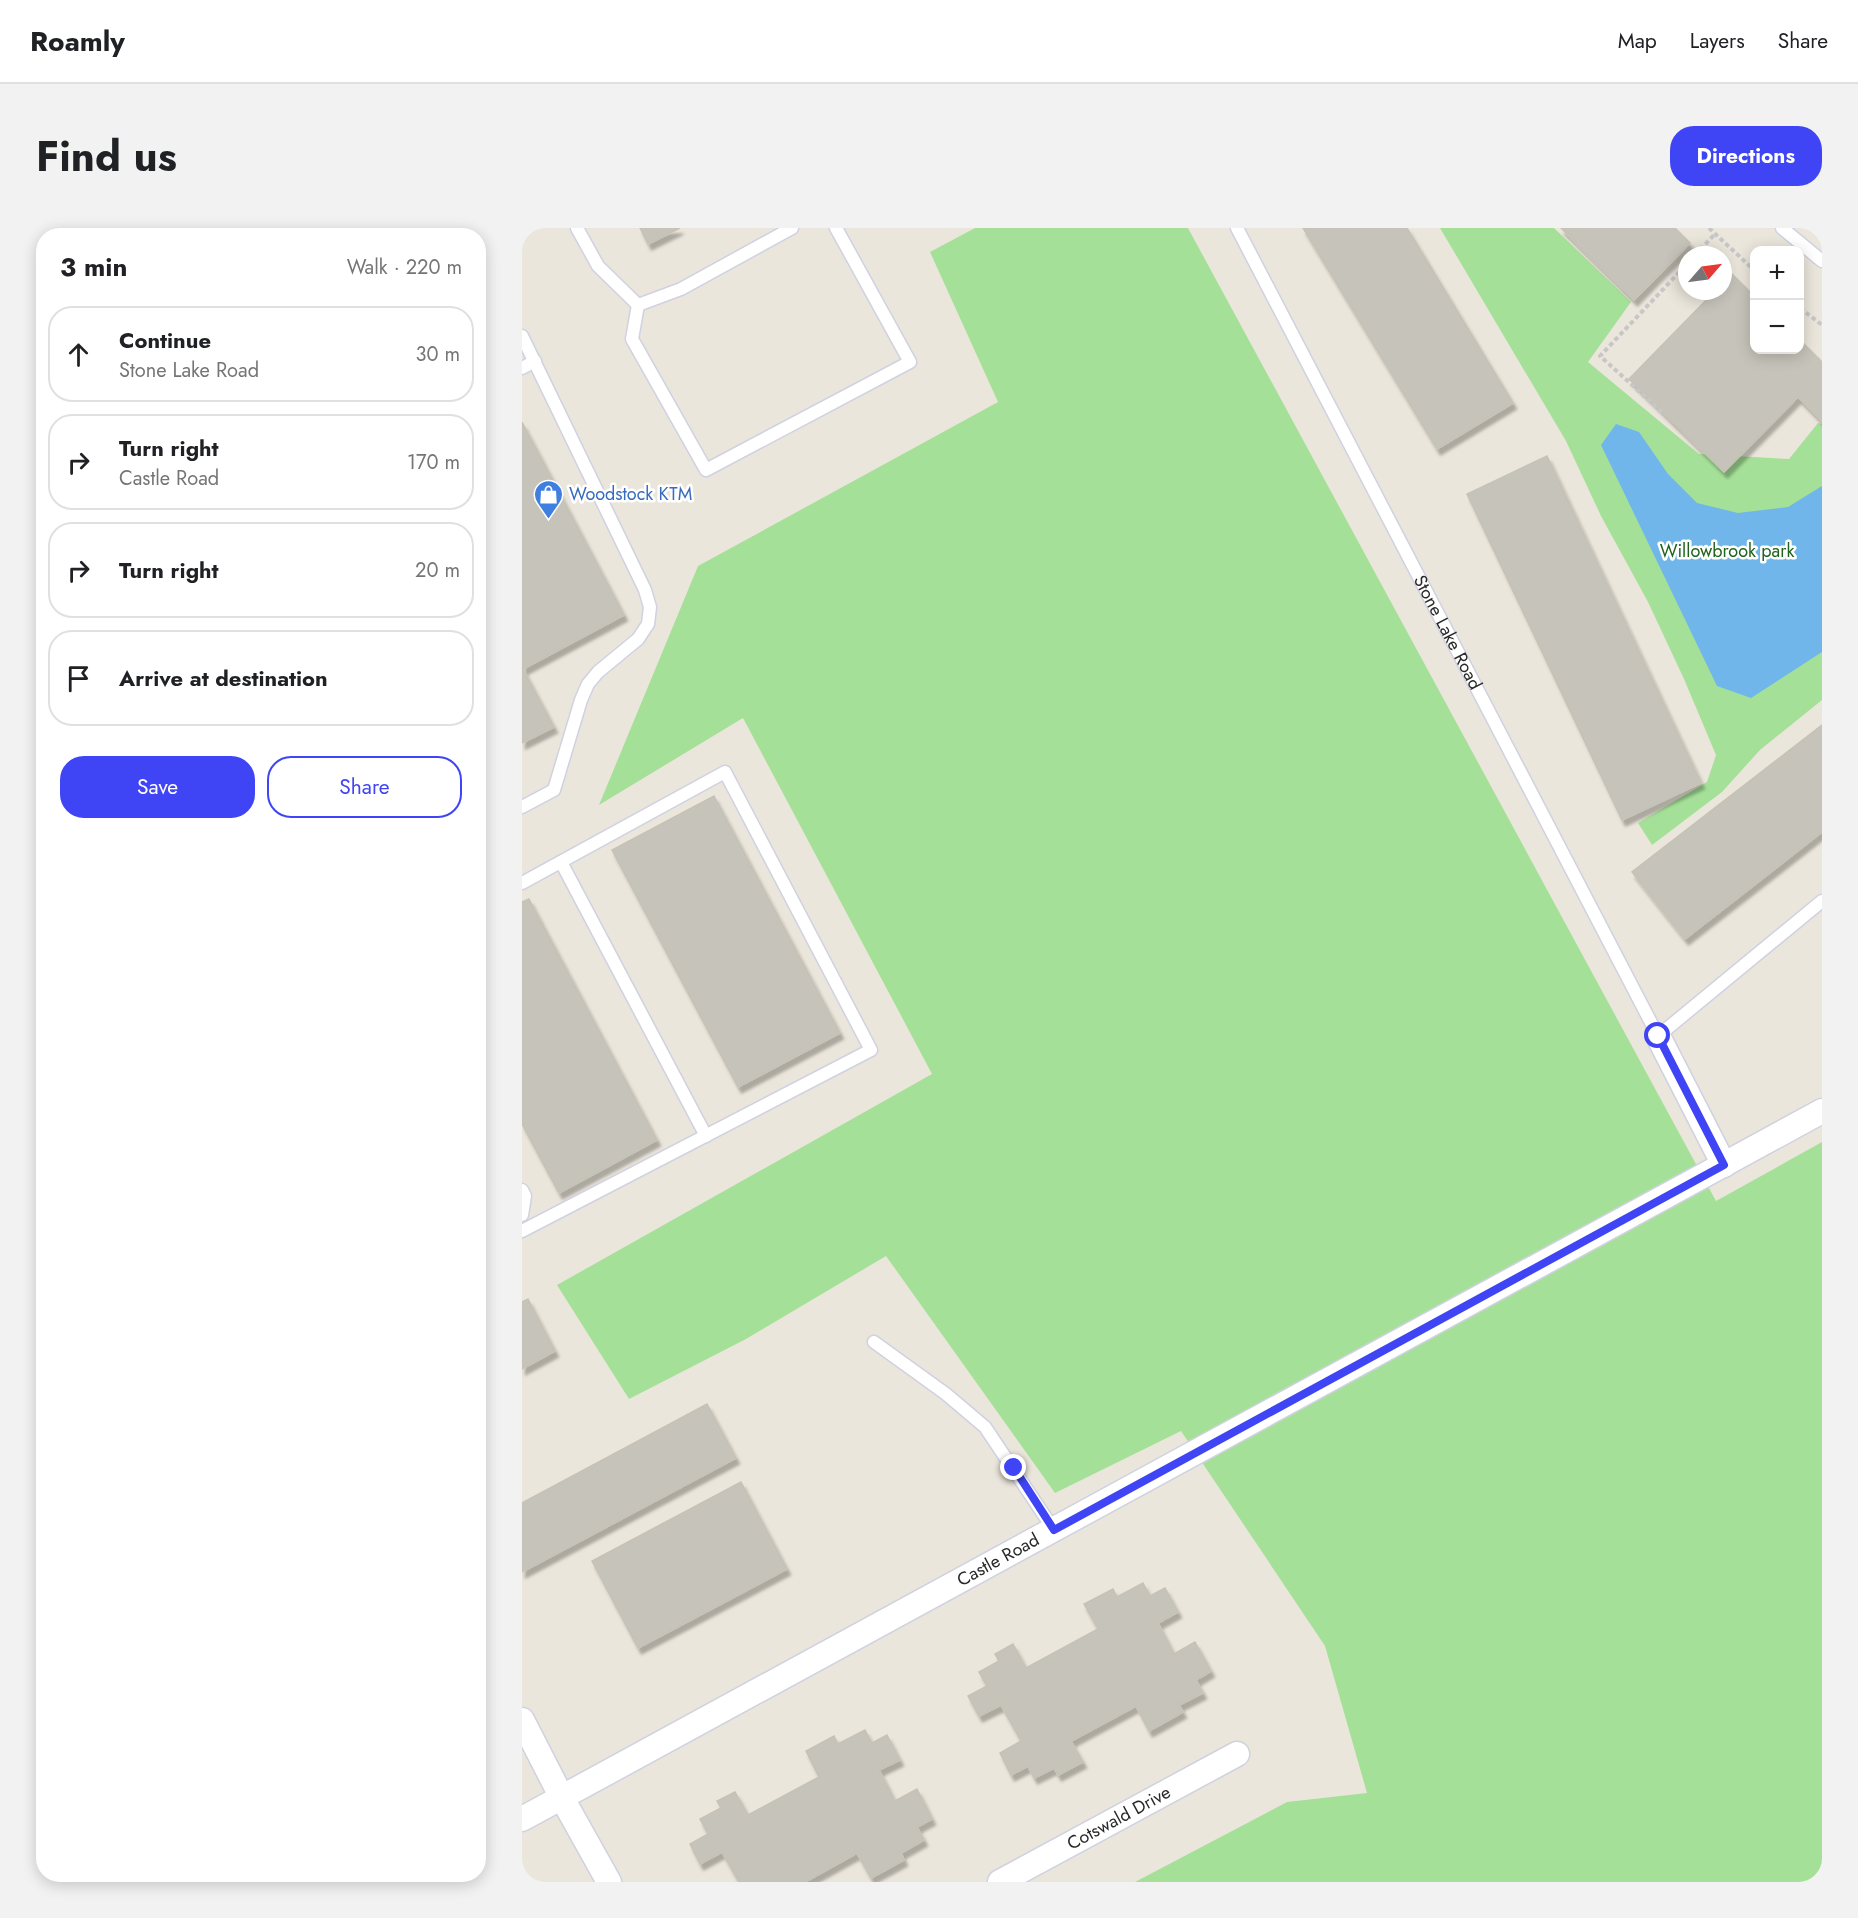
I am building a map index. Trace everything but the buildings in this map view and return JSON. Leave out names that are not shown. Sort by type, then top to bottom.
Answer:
[{"type":"street","name":"Stone Lake Road","points":[[1658,1036],[1724,1165]]},
{"type":"street","name":"Castle Road","points":[[522,1819],[1822,1111]]},
{"type":"street","points":[[522,1720],[609,1882]]},
{"type":"street","name":"Cotswald Drive","points":[[1000,1882],[1237,1754]]},
{"type":"lane","points":[[577,228],[598,266],[638,305]]},
{"type":"lane","points":[[638,305],[681,289],[792,228]]},
{"type":"lane","points":[[638,305],[632,339],[706,470],[910,362],[836,228]]},
{"type":"lane","name":"Stone Lake Road","points":[[1237,228],[1658,1036]]},
{"type":"lane","points":[[1782,228],[1822,261]]},
{"type":"lane","points":[[522,336],[645,590],[650,607],[648,624],[638,639],[598,672],[588,684],[554,790],[522,807]]},
{"type":"lane","points":[[522,368],[535,361]]},
{"type":"lane","points":[[522,883],[725,772],[871,1050],[522,1231]]},
{"type":"lane","points":[[561,862],[706,1136]]},
{"type":"lane","points":[[1658,1036],[1822,901]]},
{"type":"lane","points":[[522,1190],[525,1196],[522,1215]]},
{"type":"lane","points":[[873,1342],[946,1394],[985,1427],[1054,1530]]},
{"type":"path","points":[[1709,228],[1750,266]]},
{"type":"path","points":[[1704,246],[1715,234]]},
{"type":"path","points":[[1662,412],[1600,356],[1678,274]]},
{"type":"path","points":[[1804,311],[1822,325]]},
{"type":"green space","points":[[975,228],[1188,228],[1716,1201],[1822,1142],[1822,1882],[1135,1882],[1287,1802],[1367,1793],[1325,1646],[1181,1431],[1055,1493],[886,1256],[746,1339],[629,1399],[557,1285],[932,1074],[743,718],[599,805],[698,566],[998,402],[930,252]]},
{"type":"green space","name":"Willowbrook park","points":[[1440,228],[1554,228],[1631,302],[1588,362],[1699,454],[1789,459],[1818,423],[1822,424],[1822,700],[1760,750],[1722,792],[1652,845],[1638,823],[1707,782],[1716,755],[1648,602],[1601,516],[1566,441]]},
{"type":"water","points":[[1616,424],[1639,432],[1668,474],[1697,503],[1738,513],[1788,507],[1822,486],[1822,652],[1751,698],[1717,686],[1601,445]]},
{"type":"place","name":"Woodstock KTM","points":[[548,520]]},
{"type":"route","points":[[1014,1468],[1054,1530],[1724,1165],[1658,1036]]}]
